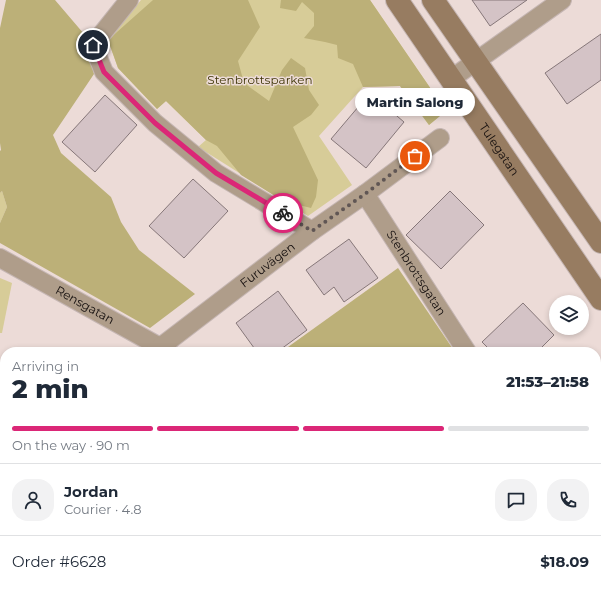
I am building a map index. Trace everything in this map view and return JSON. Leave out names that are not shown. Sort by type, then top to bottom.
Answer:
[{"type":"street","points":[[130,0],[93,45],[104,72],[155,123],[216,173],[312,231]]},
{"type":"street","name":"Tulegatan","points":[[397,0],[601,299]]},
{"type":"street","points":[[433,0],[601,242]]},
{"type":"street","points":[[451,79],[562,0]]},
{"type":"street","name":"Furuvägen","points":[[165,347],[312,231],[365,194],[440,138]]},
{"type":"street","name":"Stenbrottsgatan","points":[[365,194],[464,347]]},
{"type":"street","name":"Rensgatan","points":[[0,258],[156,347]]},
{"type":"green space","name":"Stenbrottsparken","points":[[141,0],[370,0],[446,111],[429,125],[400,86],[363,87],[319,136],[352,185],[308,216],[198,147],[206,140],[166,101],[157,109],[118,68],[108,40]]},
{"type":"green space","points":[[2,191],[7,207],[0,223],[0,193]]},
{"type":"green space","points":[[0,278],[12,283],[2,333],[0,333]]},
{"type":"shaded area","points":[[6,0],[55,0],[84,34],[94,74],[53,135],[61,153],[111,197],[121,222],[139,250],[195,294],[150,328],[0,243],[0,223],[7,207],[2,191],[0,193],[0,28]]},
{"type":"shaded area","points":[[153,0],[248,0],[260,27],[238,61],[244,83],[269,101],[282,70],[291,58],[305,68],[309,90],[319,105],[311,115],[293,127],[318,180],[316,197],[311,208],[283,201],[241,175],[217,146],[206,140],[166,101],[157,109],[118,68],[108,40]]},
{"type":"shaded area","points":[[281,0],[370,0],[446,111],[429,125],[400,86],[363,87],[353,64],[338,58],[337,45],[304,38],[314,26],[314,13],[302,2],[296,11],[280,8]]},
{"type":"shaded area","points":[[398,268],[452,347],[288,347]]},
{"type":"building","points":[[472,0],[527,0],[490,26]]},
{"type":"building","points":[[601,34],[601,80],[567,104],[545,73]]},
{"type":"building","points":[[370,93],[404,122],[366,168],[331,139]]},
{"type":"building","points":[[105,95],[137,125],[95,172],[62,142]]},
{"type":"building","points":[[193,179],[228,211],[184,258],[149,226]]},
{"type":"building","points":[[450,191],[484,225],[441,269],[406,235]]},
{"type":"building","points":[[349,239],[378,278],[344,302],[334,287],[324,295],[306,270]]},
{"type":"building","points":[[278,291],[307,330],[284,347],[253,347],[236,323]]},
{"type":"building","points":[[523,303],[549,330],[549,335],[554,335],[542,347],[487,347],[482,342]]},
{"type":"way so far","points":[[283,213],[312,231],[365,194],[415,156]]},
{"type":"place","name":"Martin Salong","points":[[415,156]]},
{"type":"route","points":[[93,45],[104,72],[155,123],[216,173],[283,213]]}]
